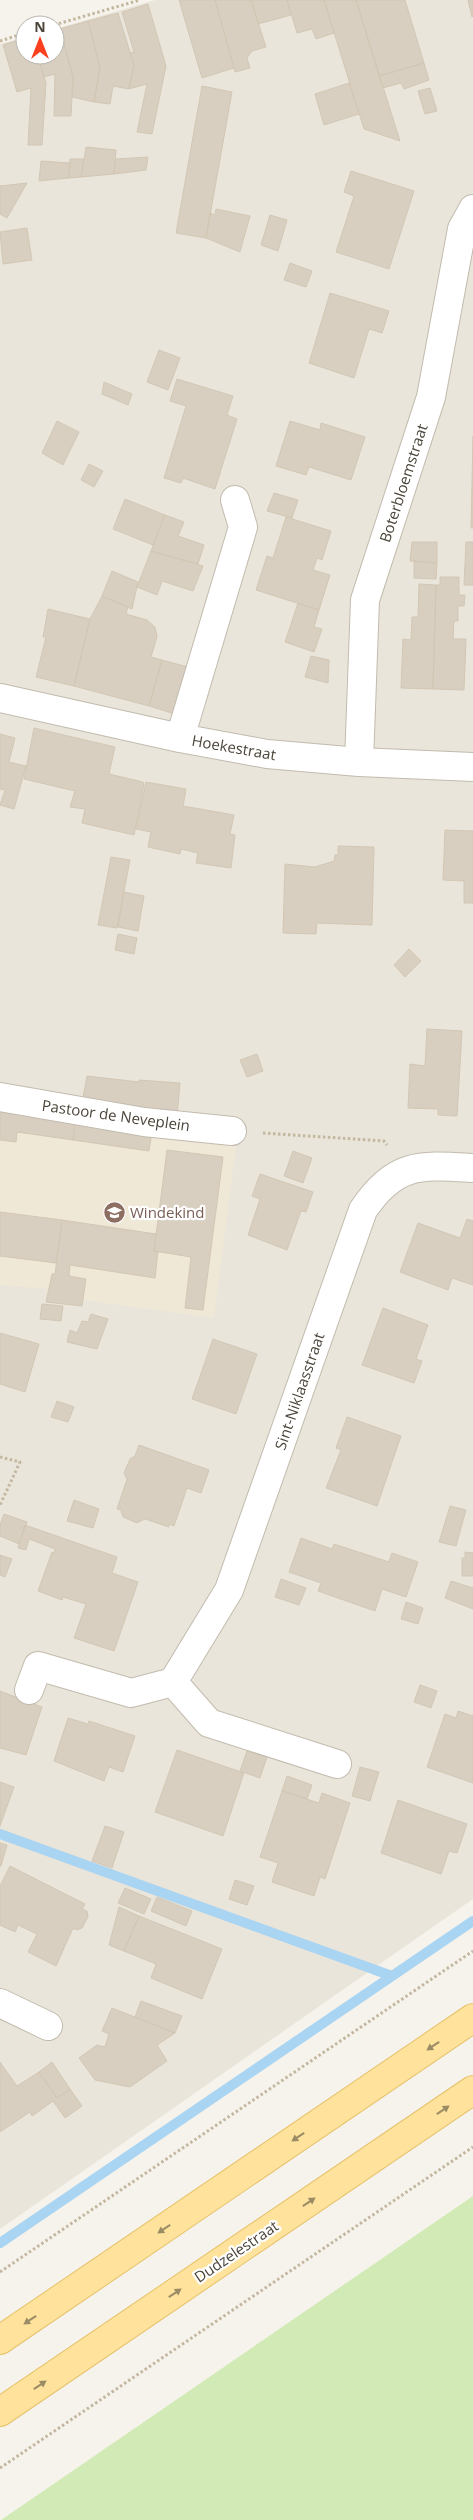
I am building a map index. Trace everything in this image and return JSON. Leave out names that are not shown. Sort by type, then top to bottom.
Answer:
[{"type":"main road","points":[[0,2340],[473,2018]]},
{"type":"main road","name":"Dudzelestraat","points":[[0,2412],[473,2090]]},
{"type":"street","name":"Boterbloemstraat","points":[[359,762],[365,600],[431,397],[462,229],[473,209]]},
{"type":"street","points":[[180,738],[243,526],[234,500]]},
{"type":"street","name":"Hoekestraat","points":[[0,698],[180,738],[267,754],[359,762],[473,767]]},
{"type":"street","name":"Pastoor de Neveplein","points":[[0,1097],[144,1122],[232,1131]]},
{"type":"street","name":"Sint-Niklaasstraat","points":[[173,1682],[229,1590],[363,1210],[376,1190],[404,1170],[428,1165],[473,1168]]},
{"type":"street","points":[[29,1690],[38,1666],[131,1693],[173,1682],[209,1723],[337,1764]]},
{"type":"street","points":[[0,2003],[48,2026]]},
{"type":"path","points":[[65,22],[140,0]]},
{"type":"path","points":[[0,41],[15,36]]},
{"type":"path","points":[[232,1131],[384,1141],[404,1170]]},
{"type":"path","points":[[0,1457],[20,1462],[0,1506]]},
{"type":"path","points":[[0,2272],[473,1951]]},
{"type":"path","points":[[0,2468],[473,2147]]},
{"type":"shaded area","points":[[155,0],[473,0],[473,1899],[0,2229],[0,44],[15,40],[15,65],[65,65],[65,26]]},
{"type":"shaded area","name":"Windekind","points":[[0,1110],[237,1138],[214,1318],[84,1300],[82,1306],[46,1302],[47,1289],[0,1285]]},
{"type":"green space","points":[[473,2196],[473,2520],[1,2520],[20,2507]]},
{"type":"building","points":[[179,0],[215,0],[234,68],[202,78]]},
{"type":"building","points":[[215,0],[251,0],[266,47],[252,51],[247,58],[250,68],[235,72]]},
{"type":"building","points":[[251,0],[287,0],[291,15],[258,24]]},
{"type":"building","points":[[287,0],[324,0],[334,33],[316,39],[312,29],[297,33]]},
{"type":"building","points":[[324,0],[356,0],[400,141],[364,129]]},
{"type":"building","points":[[356,0],[405,0],[424,63],[379,76]]},
{"type":"building","points":[[468,0],[473,0],[472,17]]},
{"type":"building","points":[[148,4],[166,66],[152,134],[137,132],[147,84],[129,89],[134,65],[130,53],[134,52],[122,12]]},
{"type":"building","points":[[118,13],[134,65],[129,89],[113,86],[110,104],[94,102],[100,67],[88,21]]},
{"type":"building","points":[[88,21],[100,67],[94,102],[72,97],[73,77],[65,47],[65,28]]},
{"type":"building","points":[[15,41],[15,65],[40,65],[46,83],[42,145],[28,145],[31,88],[17,92],[3,45]]},
{"type":"building","points":[[65,47],[73,77],[71,116],[54,116],[55,74],[44,77],[40,65],[65,65]]},
{"type":"building","points":[[424,63],[429,80],[404,89],[401,83],[383,88],[379,76]]},
{"type":"building","points":[[349,83],[359,114],[324,125],[315,94]]},
{"type":"building","points":[[202,86],[232,92],[206,238],[176,233]]},
{"type":"building","points":[[430,88],[437,111],[425,114],[418,91]]},
{"type":"building","points":[[86,147],[116,150],[114,174],[81,177]]},
{"type":"building","points":[[148,157],[146,170],[114,174],[116,159]]},
{"type":"building","points":[[70,159],[84,159],[81,177],[69,178]]},
{"type":"building","points":[[41,161],[70,163],[69,178],[39,181]]},
{"type":"building","points":[[351,171],[414,191],[389,269],[336,252],[354,196],[344,192]]},
{"type":"building","points":[[27,183],[7,218],[0,214],[0,186]]},
{"type":"building","points":[[216,209],[250,216],[240,252],[206,238],[210,213],[215,215]]},
{"type":"building","points":[[270,215],[287,220],[278,251],[261,245]]},
{"type":"building","points":[[27,228],[32,260],[3,264],[0,232]]},
{"type":"building","points":[[290,263],[312,271],[306,287],[284,280]]},
{"type":"building","points":[[330,293],[389,311],[382,333],[369,329],[354,378],[309,363]]},
{"type":"building","points":[[159,350],[180,358],[168,390],[147,382]]},
{"type":"building","points":[[177,379],[233,396],[227,415],[237,419],[215,489],[183,478],[181,483],[164,478],[186,406],[170,401]]},
{"type":"building","points":[[104,382],[132,394],[128,405],[102,394]]},
{"type":"building","points":[[57,421],[79,432],[63,465],[42,453]]},
{"type":"building","points":[[290,421],[320,430],[321,423],[365,437],[351,480],[309,467],[306,475],[276,466]]},
{"type":"building","points":[[473,436],[473,482],[472,482]]},
{"type":"building","points":[[89,464],[103,471],[94,487],[81,480]]},
{"type":"building","points":[[472,482],[473,528],[471,528]]},
{"type":"building","points":[[274,493],[298,500],[292,518],[267,511]]},
{"type":"building","points":[[125,499],[165,515],[153,545],[113,529]]},
{"type":"building","points":[[165,515],[184,522],[178,536],[204,545],[198,564],[151,551]]},
{"type":"building","points":[[286,517],[331,531],[322,560],[317,558],[313,570],[330,575],[319,610],[256,590],[267,556],[273,558]]},
{"type":"building","points":[[412,542],[437,542],[437,563],[410,561]]},
{"type":"building","points":[[466,542],[473,542],[473,585],[464,585]]},
{"type":"building","points":[[151,551],[203,566],[193,591],[162,581],[157,595],[137,587]]},
{"type":"building","points":[[414,561],[437,563],[436,579],[414,578]]},
{"type":"building","points":[[112,571],[138,582],[132,609],[102,596]]},
{"type":"building","points":[[440,577],[459,577],[459,595],[465,595],[464,606],[458,606],[458,621],[454,621],[453,639],[466,639],[464,690],[433,689],[436,585],[440,585]]},
{"type":"building","points":[[419,584],[436,585],[433,689],[401,688],[403,639],[411,640],[412,617],[418,617]]},
{"type":"building","points":[[102,596],[128,607],[126,614],[147,620],[155,627],[157,637],[151,657],[162,660],[149,706],[74,686],[90,619]]},
{"type":"building","points":[[298,603],[319,610],[314,627],[322,629],[314,652],[285,642]]},
{"type":"building","points":[[48,609],[90,619],[74,686],[36,677],[46,637],[43,637]]},
{"type":"building","points":[[311,656],[329,660],[328,683],[305,677]]},
{"type":"building","points":[[162,660],[188,667],[175,714],[149,706]]},
{"type":"building","points":[[34,728],[115,747],[109,774],[143,782],[144,784],[134,835],[82,823],[85,809],[70,807],[75,791],[24,779]]},
{"type":"building","points":[[0,734],[15,738],[9,762],[26,766],[14,809],[0,805],[5,790],[0,789]]},
{"type":"building","points":[[146,782],[186,789],[183,806],[234,815],[230,834],[235,835],[231,868],[196,863],[198,853],[181,849],[180,854],[148,847],[151,832],[136,829]]},
{"type":"building","points":[[445,830],[473,831],[473,903],[464,903],[464,881],[443,880]]},
{"type":"building","points":[[338,846],[374,847],[372,925],[317,923],[316,934],[283,933],[285,864],[315,867],[334,861],[335,855],[338,855]]},
{"type":"building","points":[[111,857],[130,860],[117,928],[98,925]]},
{"type":"building","points":[[124,892],[144,896],[138,931],[118,927]]},
{"type":"building","points":[[118,934],[137,938],[134,954],[115,950]]},
{"type":"building","points":[[409,949],[421,961],[405,977],[394,965]]},
{"type":"building","points":[[427,1029],[462,1031],[457,1116],[438,1115],[438,1109],[408,1108],[410,1064],[425,1066]]},
{"type":"building","points":[[257,1054],[263,1071],[247,1077],[240,1060]]},
{"type":"building","points":[[87,1076],[139,1082],[139,1080],[180,1083],[177,1117],[81,1108]]},
{"type":"building","points":[[0,1110],[75,1122],[73,1140],[17,1132],[16,1142],[0,1140]]},
{"type":"building","points":[[75,1122],[152,1132],[149,1151],[73,1140]]},
{"type":"building","points":[[167,1150],[223,1157],[203,1310],[185,1308],[191,1257],[154,1251]]},
{"type":"building","points":[[293,1151],[312,1158],[303,1183],[284,1176]]},
{"type":"building","points":[[260,1174],[313,1192],[306,1212],[301,1211],[287,1250],[248,1235],[260,1199],[252,1196]]},
{"type":"building","points":[[0,1212],[62,1220],[56,1263],[0,1256]]},
{"type":"building","points":[[467,1219],[473,1221],[473,1285],[452,1278],[448,1290],[400,1272],[418,1223],[460,1238]]},
{"type":"building","points":[[62,1220],[156,1234],[154,1251],[158,1252],[155,1278],[70,1265],[69,1276],[86,1279],[82,1306],[46,1302],[52,1274],[55,1274]]},
{"type":"building","points":[[42,1304],[63,1306],[61,1321],[40,1319]]},
{"type":"building","points":[[383,1308],[428,1325],[416,1359],[422,1361],[414,1383],[362,1365]]},
{"type":"building","points":[[91,1314],[108,1319],[97,1349],[67,1342],[70,1330],[77,1333],[82,1321],[88,1322]]},
{"type":"building","points":[[0,1333],[39,1344],[25,1392],[0,1384]]},
{"type":"building","points":[[213,1339],[257,1354],[236,1414],[192,1399]]},
{"type":"building","points":[[57,1401],[74,1407],[68,1422],[51,1417]]},
{"type":"building","points":[[347,1417],[401,1436],[377,1506],[326,1488],[341,1450],[336,1448]]},
{"type":"building","points":[[139,1445],[209,1470],[201,1493],[187,1488],[174,1526],[169,1524],[169,1527],[145,1519],[137,1523],[123,1517],[121,1510],[117,1509],[127,1479],[124,1473],[130,1459],[135,1456]]},
{"type":"building","points":[[74,1500],[99,1509],[93,1528],[67,1521]]},
{"type":"building","points":[[450,1506],[466,1510],[456,1546],[439,1542]]},
{"type":"building","points":[[4,1514],[27,1522],[19,1544],[0,1536],[0,1525]]},
{"type":"building","points":[[25,1525],[117,1557],[112,1573],[138,1582],[114,1651],[74,1638],[86,1604],[63,1597],[62,1600],[38,1591],[52,1552],[54,1553],[55,1549],[29,1539],[26,1550],[18,1548]]},
{"type":"building","points":[[301,1538],[332,1549],[334,1544],[389,1562],[392,1553],[418,1562],[406,1597],[382,1589],[375,1611],[318,1591],[321,1583],[289,1572]]},
{"type":"building","points":[[465,1552],[473,1553],[473,1576],[462,1576],[462,1558],[465,1558]]},
{"type":"building","points":[[0,1555],[12,1559],[5,1577],[0,1575]]},
{"type":"building","points":[[281,1579],[306,1588],[299,1605],[275,1597]]},
{"type":"building","points":[[451,1581],[473,1588],[473,1609],[445,1598]]},
{"type":"building","points":[[406,1602],[423,1608],[418,1624],[401,1619]]},
{"type":"building","points":[[420,1685],[437,1691],[431,1708],[414,1702]]},
{"type":"building","points":[[0,1691],[42,1707],[26,1755],[0,1748]]},
{"type":"building","points":[[458,1711],[473,1716],[473,1783],[427,1767],[445,1714],[456,1718]]},
{"type":"building","points":[[68,1718],[88,1724],[89,1721],[135,1736],[123,1772],[109,1767],[104,1781],[54,1761]]},
{"type":"building","points":[[177,1750],[244,1773],[223,1836],[155,1812]]},
{"type":"building","points":[[247,1751],[267,1757],[260,1778],[240,1771]]},
{"type":"building","points":[[360,1767],[379,1772],[370,1801],[352,1796]]},
{"type":"building","points":[[287,1776],[312,1785],[307,1799],[282,1791]]},
{"type":"building","points":[[0,1782],[14,1787],[0,1826]]},
{"type":"building","points":[[282,1791],[319,1803],[322,1793],[350,1803],[325,1879],[320,1877],[314,1896],[272,1882],[278,1863],[260,1857]]},
{"type":"building","points":[[398,1800],[467,1824],[457,1853],[449,1851],[441,1874],[381,1853]]},
{"type":"building","points":[[105,1826],[124,1832],[112,1868],[92,1861]]},
{"type":"building","points":[[0,1843],[7,1845],[1,1866],[0,1866]]},
{"type":"building","points":[[10,1866],[85,1904],[82,1909],[87,1911],[88,1917],[82,1928],[77,1930],[73,1928],[56,1966],[28,1952],[37,1934],[18,1925],[15,1932],[0,1925],[0,1886]]},
{"type":"building","points":[[235,1880],[254,1886],[247,1905],[229,1899]]},
{"type":"building","points":[[125,1888],[151,1899],[144,1914],[118,1903]]},
{"type":"building","points":[[157,1897],[192,1911],[186,1926],[151,1911]]},
{"type":"building","points":[[119,1907],[139,1916],[124,1951],[109,1945]]},
{"type":"building","points":[[139,1916],[222,1949],[202,1999],[151,1978],[156,1964],[124,1951]]},
{"type":"building","points":[[141,2001],[182,2016],[175,2033],[135,2017]]},
{"type":"building","points":[[112,2008],[175,2033],[157,2045],[167,2061],[130,2087],[95,2080],[79,2058],[97,2045],[105,2047],[109,2034],[102,2031]]},
{"type":"building","points":[[0,2062],[17,2086],[39,2072],[57,2098],[70,2089],[82,2106],[65,2118],[53,2101],[32,2116],[30,2112],[0,2132]]},
{"type":"building","points":[[52,2062],[70,2089],[57,2098],[39,2072]]},
{"type":"waterway","points":[[0,1834],[392,1976]]},
{"type":"waterway","points":[[0,2243],[473,1921]]},
{"type":"place","name":"Windekind","points":[[114,1212]]}]
